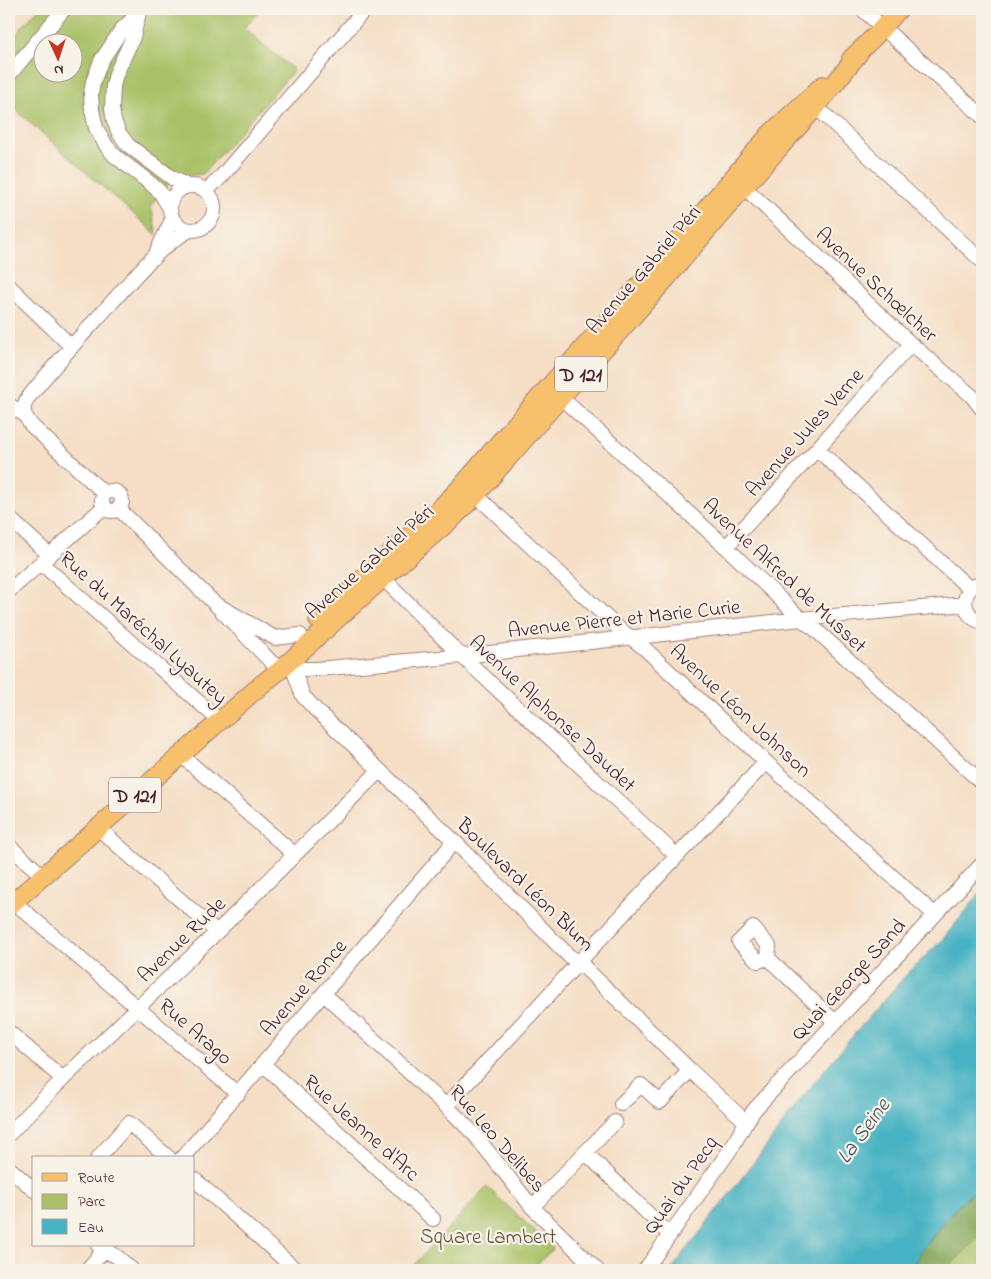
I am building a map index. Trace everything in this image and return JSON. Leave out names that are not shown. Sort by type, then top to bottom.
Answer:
[{"type":"main road","name":"Avenue Gabriel Péri","points":[[284,667],[454,517],[476,495],[664,282],[744,187],[816,107],[859,53],[899,9]]},
{"type":"main road","name":"Avenue Gabriel Péri","points":[[284,667],[300,635],[435,513],[461,487],[684,235],[771,133],[859,53]]},
{"type":"main road","name":"D 121","points":[[11,901],[43,876],[262,684],[284,667]]},
{"type":"street","points":[[9,75],[64,9]]},
{"type":"street","points":[[206,191],[221,177],[364,9]]},
{"type":"street","points":[[862,9],[982,116]]},
{"type":"street","points":[[139,11],[133,37],[116,74],[113,86],[111,102],[114,121],[128,145],[172,178],[187,186]]},
{"type":"street","points":[[139,11],[122,29],[101,61],[95,76],[91,100],[96,128],[107,147],[160,192],[171,213],[176,225],[182,229],[188,231],[199,230],[204,227],[212,218],[214,206],[206,191],[200,188],[187,186],[175,193],[171,200],[171,213],[165,233],[156,254]]},
{"type":"street","points":[[816,107],[982,260]]},
{"type":"street","name":"Avenue Schœlcher","points":[[744,187],[911,344],[972,396],[982,409]]},
{"type":"street","points":[[24,414],[26,399],[72,347],[156,254],[174,239],[188,231]]},
{"type":"street","points":[[9,286],[72,347]]},
{"type":"street","name":"Avenue Jules Verne","points":[[726,547],[911,344]]},
{"type":"street","name":"Avenue Alfred de Musset","points":[[562,396],[567,403],[726,547],[801,619],[982,783]]},
{"type":"street","points":[[9,405],[24,414],[31,424],[109,503],[284,667]]},
{"type":"street","points":[[817,448],[976,586],[967,595],[965,604],[970,616],[982,622]]},
{"type":"street","name":"Avenue Léon Johnson","points":[[476,495],[617,627],[643,646],[766,762],[935,915]]},
{"type":"street","points":[[9,591],[109,503]]},
{"type":"street","name":"Rue du Maréchal Lyautey","points":[[9,518],[45,551],[45,560],[220,721]]},
{"type":"street","name":"Avenue Alphonse Daudet","points":[[383,578],[462,656],[677,856]]},
{"type":"street","points":[[214,603],[275,638],[300,635]]},
{"type":"street","name":"Avenue Pierre et Marie Curie","points":[[284,667],[317,669],[462,656],[801,619],[965,604]]},
{"type":"street","name":"Boulevard Léon Blum","points":[[284,667],[303,696],[315,709],[452,840],[569,956],[579,962],[746,1122]]},
{"type":"street","points":[[303,696],[304,685],[307,679],[317,669]]},
{"type":"street","points":[[180,756],[294,854]]},
{"type":"street","points":[[446,1106],[766,762]]},
{"type":"street","name":"Avenue Rude","points":[[9,1134],[379,771]]},
{"type":"street","points":[[98,828],[217,932]]},
{"type":"street","name":"Avenue Ronce","points":[[184,1156],[441,857],[452,840]]},
{"type":"street","points":[[9,846],[43,876]]},
{"type":"street","name":"Quai George Sand","points":[[746,1122],[755,1108],[982,864]]},
{"type":"street","name":"Rue Arago","points":[[11,901],[238,1094]]},
{"type":"street","points":[[768,958],[835,1022]]},
{"type":"street","name":"Rue Leo Delibes","points":[[324,994],[474,1134],[532,1207],[597,1270]]},
{"type":"street","points":[[9,1032],[63,1079]]},
{"type":"street","name":"Rue Jeanne d'Arc","points":[[263,1064],[433,1219]]},
{"type":"street","points":[[621,1104],[641,1085],[660,1102],[690,1070]]},
{"type":"street","points":[[532,1207],[616,1122]]},
{"type":"street","name":"Quai du Pecq","points":[[645,1270],[730,1150],[746,1122]]},
{"type":"street","points":[[100,1156],[129,1123],[167,1156]]},
{"type":"street","points":[[586,1152],[670,1235]]},
{"type":"street","points":[[9,1168],[32,1188]]},
{"type":"street","points":[[195,1181],[296,1270]]},
{"type":"street","points":[[87,1270],[103,1247],[132,1270]]},
{"type":"green space","points":[[38,9],[261,9],[244,28],[294,70],[203,174],[183,176],[177,173],[151,205],[157,235],[9,104],[9,62],[17,33]]},
{"type":"green space","points":[[982,1184],[982,1234],[945,1270],[912,1270],[920,1252],[955,1209]]},
{"type":"green space","name":"Square Lambert","points":[[487,1187],[553,1248],[532,1270],[409,1270]]},
{"type":"green space","points":[[982,1234],[982,1270],[945,1270]]},
{"type":"water","name":"La Seine","points":[[982,891],[982,1184],[955,1209],[920,1252],[912,1270],[671,1270],[800,1100],[845,1045],[906,975],[942,940]]}]
